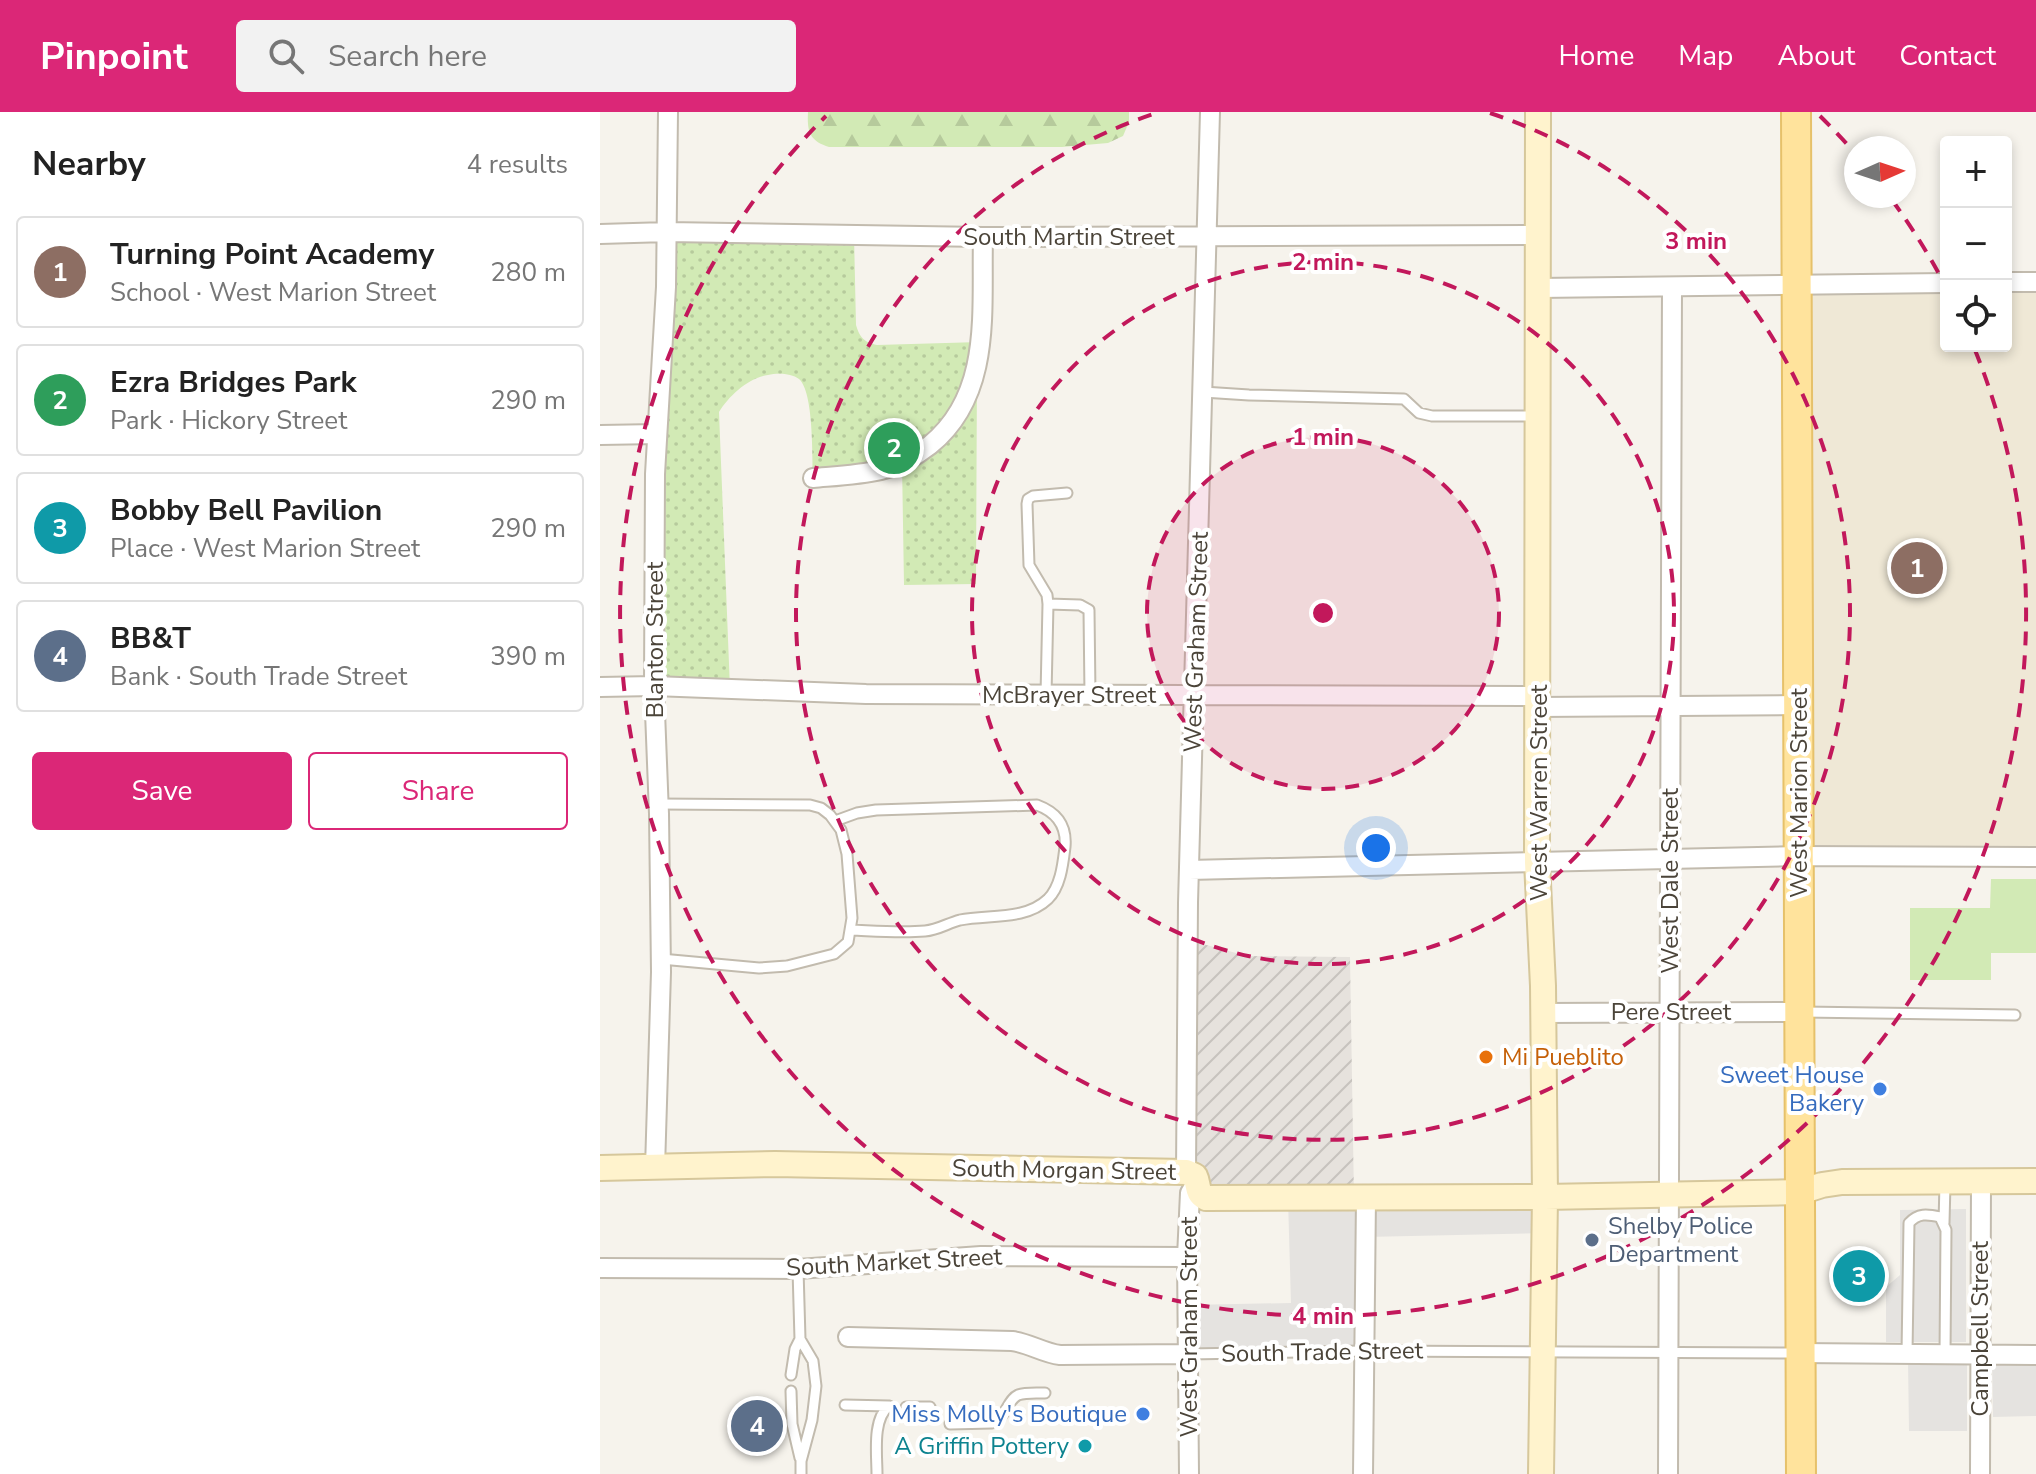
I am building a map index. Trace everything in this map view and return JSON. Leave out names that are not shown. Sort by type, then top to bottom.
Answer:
[{"type":"main road","name":"West Marion Street","points":[[1796,112],[1801,1474]]},
{"type":"street","name":"Blanton Street","points":[[655,1168],[661,959],[654,686],[655,474],[666,287],[668,112]]},
{"type":"street","name":"West Graham Street","points":[[1189,1474],[1187,1257],[1192,1177],[1189,870],[1210,112]]},
{"type":"street","name":"West Warren Street","points":[[1538,112],[1537,862],[1545,1197],[1541,1474]]},
{"type":"street","name":"South Martin Street","points":[[600,234],[667,232],[983,237],[1539,235]]},
{"type":"street","points":[[813,478],[882,470],[902,463],[941,436],[959,413],[970,393],[977,367],[983,237]]},
{"type":"street","points":[[2012,282],[2036,282]]},
{"type":"street","points":[[1539,288],[1940,283]]},
{"type":"street","name":"West Dale Street","points":[[1668,1474],[1672,287]]},
{"type":"street","points":[[600,435],[657,434]]},
{"type":"street","name":"McBrayer Street","points":[[600,687],[654,686],[866,694],[1194,695],[1798,705]]},
{"type":"street","points":[[1189,870],[1799,856],[2036,857]]},
{"type":"street","name":"Pere Street","points":[[1543,1013],[1799,1012]]},
{"type":"street","name":"South Morgan Street","points":[[600,1168],[775,1164],[1192,1177],[1206,1198],[1545,1197],[1800,1192],[1842,1182],[2036,1181]]},
{"type":"street","name":"Campbell Street","points":[[1980,1474],[1981,1183]]},
{"type":"street","points":[[1363,1474],[1366,1198]]},
{"type":"street","name":"South Market Street","points":[[600,1268],[798,1269],[981,1256],[1187,1257]]},
{"type":"street","name":"South Trade Street","points":[[848,1337],[1012,1341],[1060,1355],[1189,1354]]},
{"type":"street","points":[[1799,1353],[2036,1355]]},
{"type":"lane","points":[[1203,392],[1404,399],[1419,413],[1432,416],[1539,416]]},
{"type":"lane","points":[[1046,695],[1048,604],[1047,595],[1029,565],[1027,504],[1033,496],[1067,493]]},
{"type":"lane","points":[[1048,604],[1080,605],[1089,610],[1090,695]]},
{"type":"lane","points":[[658,804],[810,805],[821,808],[841,830],[847,854],[852,918],[848,942],[834,954],[787,966],[759,968],[661,959]]},
{"type":"lane","points":[[835,821],[876,810],[1037,805],[1052,810],[1062,825],[1066,839],[1063,867],[1054,890],[1048,899],[1026,911],[1004,917],[970,918],[925,931],[851,930]]},
{"type":"lane","points":[[1799,1012],[2015,1015]]},
{"type":"lane","points":[[1945,1183],[1945,1355]]},
{"type":"lane","points":[[1907,1354],[1909,1223],[1920,1214],[1940,1217],[1944,1223]]},
{"type":"lane","points":[[791,1375],[795,1349],[800,1339],[798,1269]]},
{"type":"lane","points":[[800,1339],[813,1361],[816,1386],[801,1474]]},
{"type":"lane","name":"South Trade Street","points":[[1189,1354],[1364,1351],[1799,1353]]},
{"type":"lane","points":[[791,1391],[794,1435],[801,1461]]},
{"type":"lane","points":[[950,1424],[992,1423],[1005,1414],[1016,1396],[1045,1393]]},
{"type":"lane","points":[[845,1405],[889,1406],[879,1420],[877,1474]]},
{"type":"lane","points":[[906,1407],[930,1407]]},
{"type":"shaded area","points":[[2012,282],[2036,282],[2036,857],[1799,856],[1797,286],[1940,283],[1940,352],[2012,352]]},
{"type":"shaded area","points":[[1188,940],[1247,956],[1350,957],[1354,1198],[1206,1198],[1195,1176]]},
{"type":"shaded area","points":[[1545,1197],[1545,1233],[1365,1237],[1364,1351],[1189,1354],[1188,1305],[1291,1303],[1288,1199]]},
{"type":"shaded area","points":[[1966,1209],[1966,1342],[1886,1342],[1886,1287],[1900,1275],[1900,1210]]},
{"type":"shaded area","points":[[1992,1357],[2036,1357],[2036,1416],[1993,1417]]},
{"type":"shaded area","points":[[1908,1360],[1967,1360],[1967,1431],[1909,1431]]},
{"type":"green space","points":[[808,112],[1129,112],[1129,122],[1123,136],[1108,143],[1062,147],[829,147],[813,138],[808,125]]},
{"type":"green space","points":[[667,232],[854,235],[856,325],[863,339],[877,345],[980,342],[977,367],[976,584],[904,585],[902,463],[813,478],[811,426],[804,386],[799,379],[788,375],[761,377],[740,389],[719,412],[730,689],[654,686]]},
{"type":"green space","points":[[1991,879],[2036,879],[2036,953],[1991,953],[1991,980],[1910,980],[1910,908],[1990,908]]},
{"type":"place","name":"Ezra Bridges Park","points":[[894,448]]},
{"type":"place","name":"Turning Point Academy","points":[[1917,568]]},
{"type":"place","name":"Mi Pueblito","points":[[1486,1057]]},
{"type":"place","name":"Sweet House Bakery","points":[[1880,1089]]},
{"type":"place","name":"Shelby Police Department","points":[[1592,1240]]},
{"type":"place","name":"Bobby Bell Pavilion","points":[[1859,1276]]},
{"type":"place","name":"Miss Molly's Boutique","points":[[1143,1414]]},
{"type":"place","name":"BB&T","points":[[757,1426]]},
{"type":"place","name":"A Griffin Pottery","points":[[1085,1446]]}]
